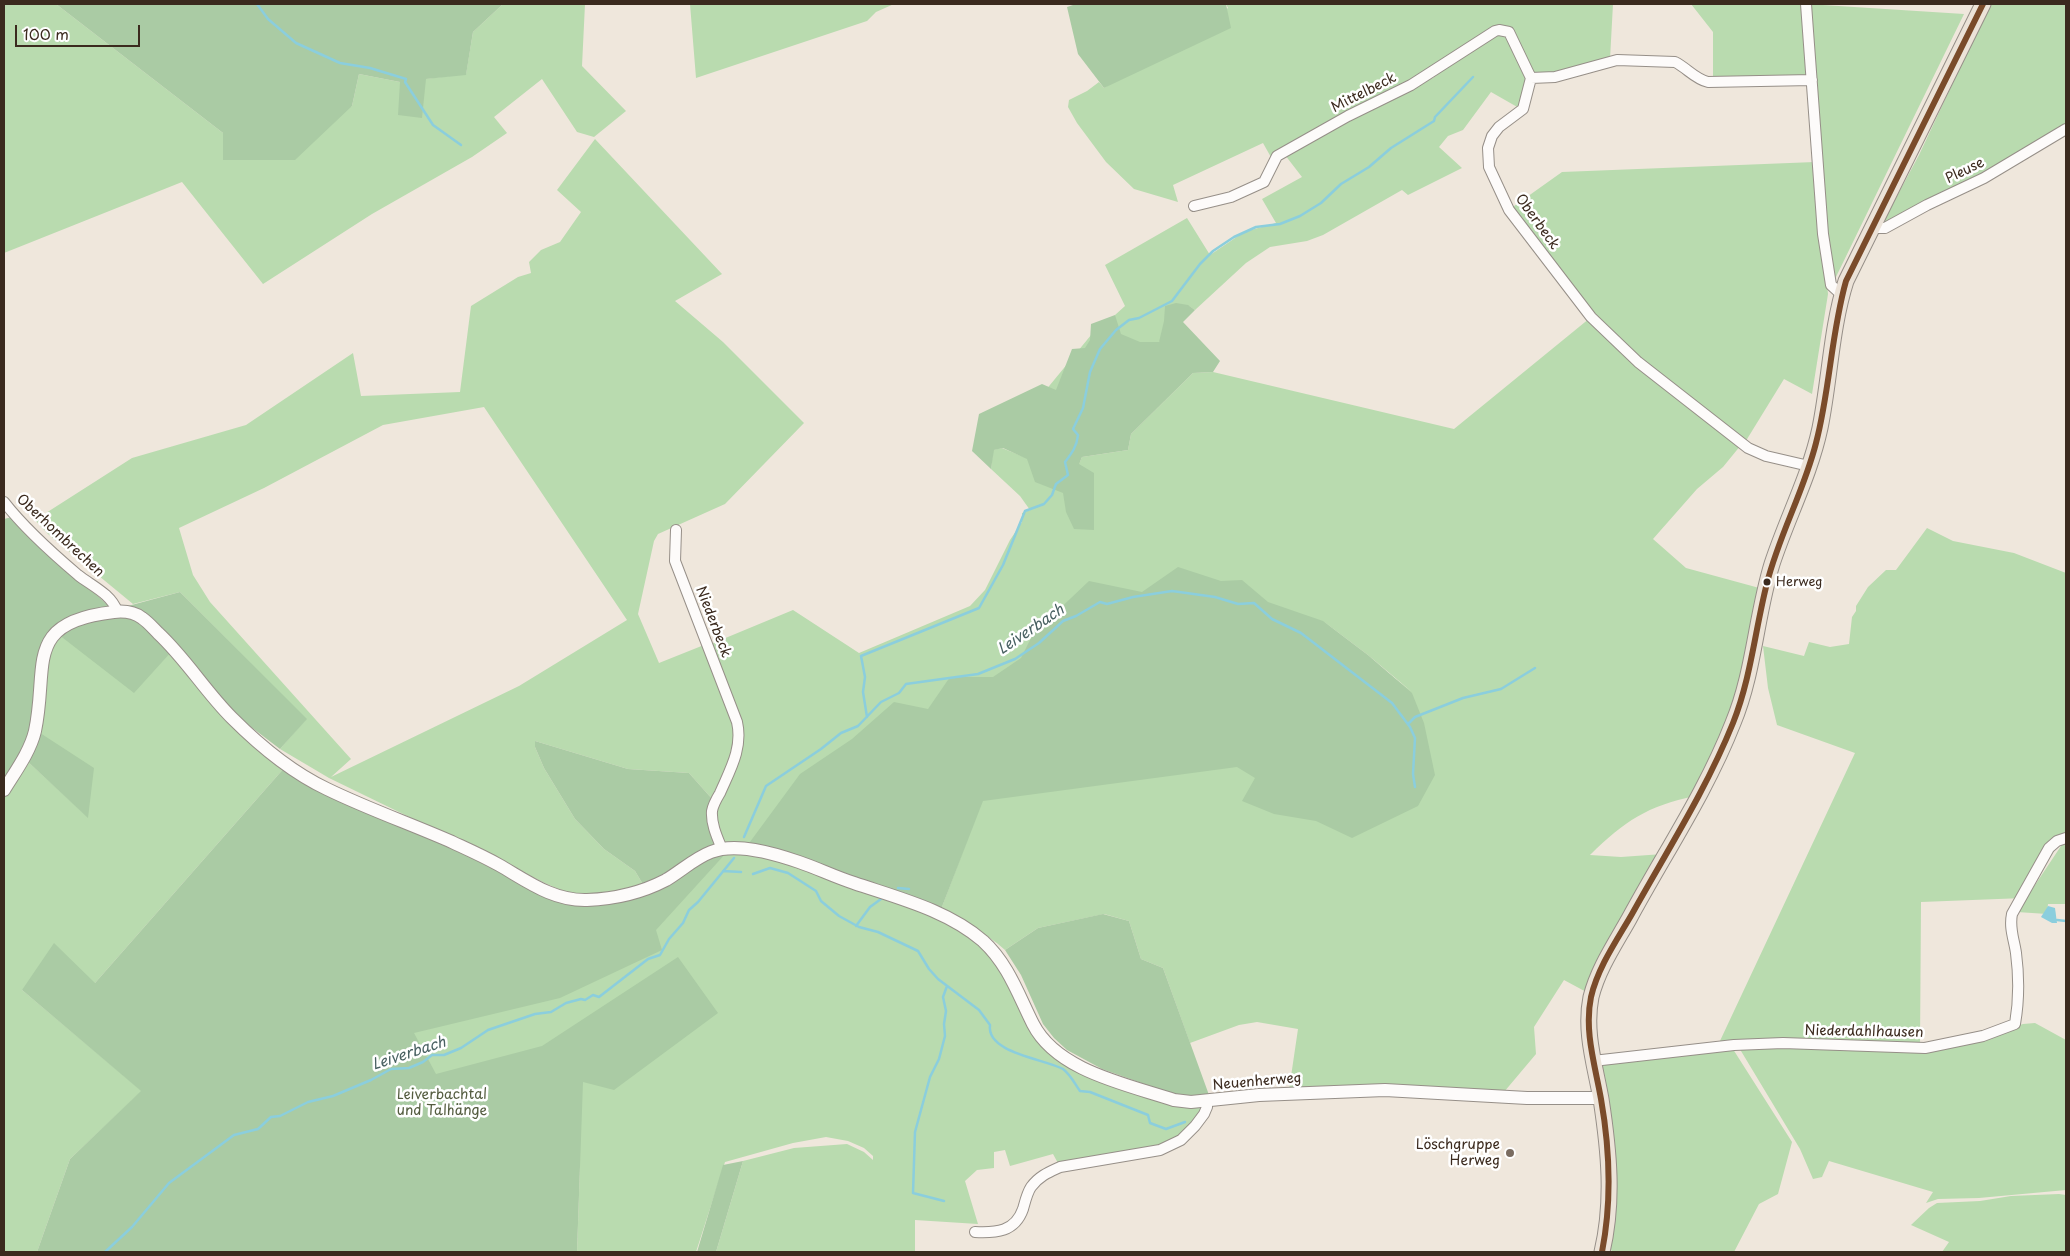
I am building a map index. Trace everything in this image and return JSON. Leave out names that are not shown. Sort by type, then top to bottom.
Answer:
[{"type":"main road","points":[[1605,1248],[1610,1193],[1607,1148],[1588,1022],[1592,995],[1608,956],[1719,757],[1734,722],[1744,690],[1772,563],[1809,466],[1820,428],[1842,295],[1846,281],[1984,4]]},
{"type":"street","points":[[1806,4],[1820,207],[1827,264],[1830,285],[1842,295]]},
{"type":"street","name":"Mittelbeck","points":[[1194,206],[1231,197],[1264,182],[1278,156],[1348,116],[1411,85],[1495,31],[1509,32],[1531,78]]},
{"type":"street","points":[[1531,78],[1555,77],[1617,60],[1675,62],[1699,80],[1708,82],[1812,80]]},
{"type":"street","name":"Oberbeck","points":[[1531,78],[1523,109],[1499,127],[1492,136],[1488,148],[1489,167],[1509,210],[1591,317],[1638,362],[1748,448],[1766,456],[1809,466]]},
{"type":"street","name":"Pleuse","points":[[1872,228],[1885,228],[1934,201],[1984,178],[2066,129]]},
{"type":"street","name":"Oberhombrechen","points":[[4,502],[15,517],[79,576],[111,600],[117,611]]},
{"type":"street","name":"Niederbeck","points":[[676,530],[675,561],[737,722],[739,739],[734,761],[712,809],[714,829],[722,849]]},
{"type":"street","points":[[4,790],[23,759],[34,732],[42,661],[46,646],[55,634],[75,620],[117,611],[129,612],[142,617],[174,648],[231,718],[283,762],[325,788],[470,850],[544,891],[561,898],[576,900],[591,900],[629,894],[666,880],[709,852],[722,849],[752,850],[798,862],[852,883],[894,895],[950,919],[983,941],[1011,977],[1035,1028],[1047,1045],[1061,1057],[1076,1066],[1174,1100],[1207,1102]]},
{"type":"street","name":"Niederdahlhausen","points":[[1593,1061],[1734,1045],[1783,1043],[1925,1048],[1983,1036],[2015,1024],[2018,983],[2016,952],[2010,925],[2012,914],[2049,848],[2066,838]]},
{"type":"street","name":"Neuenherweg","points":[[975,1232],[996,1233],[1013,1225],[1021,1216],[1030,1189],[1044,1174],[1060,1167],[1160,1150],[1181,1140],[1204,1114],[1207,1102],[1260,1095],[1385,1090],[1527,1098],[1600,1098]]},
{"type":"green space","points":[[4,4],[56,4],[223,133],[223,160],[352,106],[359,74],[400,82],[466,74],[473,32],[503,4],[585,4],[582,66],[626,111],[594,137],[577,132],[542,79],[494,117],[507,133],[472,157],[372,214],[263,284],[182,182],[4,253]]},
{"type":"green space","points":[[56,4],[503,4],[473,32],[466,75],[426,79],[422,118],[398,115],[400,82],[359,74],[352,106],[295,160],[223,160],[223,133]]},
{"type":"green space","points":[[690,4],[894,4],[876,12],[867,21],[696,78]]},
{"type":"green space","points":[[1076,4],[1226,4],[1231,28],[1104,88],[1078,54],[1067,7]]},
{"type":"green space","name":"Leiverbachtal und Talhänge","points":[[1226,4],[1613,4],[1610,59],[1529,81],[1519,108],[1491,92],[1463,130],[1448,136],[1439,147],[1462,168],[1408,195],[1402,190],[1323,235],[1307,241],[1270,247],[1246,263],[1195,310],[1189,306],[1159,342],[1104,388],[1079,464],[1082,457],[1128,450],[1131,434],[1193,373],[1213,372],[1454,429],[1590,318],[1741,445],[1723,467],[1697,489],[1653,539],[1686,568],[1763,589],[1746,671],[1695,796],[1663,805],[1638,816],[1614,833],[1590,855],[1621,857],[1663,854],[1590,994],[1564,980],[1534,1027],[1536,1054],[1504,1092],[1289,1090],[1298,1029],[1257,1022],[1239,1025],[1190,1043],[1163,968],[1141,959],[1129,921],[1104,914],[1038,928],[1005,950],[974,928],[940,912],[980,806],[929,913],[983,946],[1058,1060],[1201,1106],[1202,1109],[1190,1129],[1159,1149],[1059,1165],[1053,1154],[1010,1166],[1005,1150],[994,1152],[994,1168],[977,1170],[965,1181],[978,1224],[915,1220],[915,1252],[716,1252],[743,1161],[794,1148],[847,1144],[864,1152],[873,1160],[873,1156],[864,1148],[848,1141],[826,1137],[793,1143],[725,1162],[696,1252],[577,1252],[580,1165],[39,1252],[527,945],[724,842],[718,830],[713,811],[738,761],[736,705],[711,644],[793,610],[859,653],[970,606],[985,590],[1010,540],[1022,522],[1022,513],[1030,510],[1020,496],[991,469],[993,450],[1002,448],[1024,457],[1036,402],[1096,329],[1115,317],[1125,306],[1105,265],[1187,218],[1210,255],[1244,232],[1276,223],[1262,199],[1302,177],[1285,155],[1420,83],[1433,78],[1482,39],[1272,159],[1263,143],[1173,185],[1178,202],[1134,189],[1106,162],[1077,123],[1068,107],[1069,100],[1087,91],[1099,82],[1104,88],[1228,8]],"holes":[[[1323,621],[1368,655],[1412,692]]]},
{"type":"green space","points":[[1691,4],[1804,4],[1808,78],[1713,81],[1713,32]]},
{"type":"green space","points":[[1807,4],[1964,14],[1834,281],[1825,243]]},
{"type":"green space","points":[[1990,4],[2066,4],[2066,127],[2012,160],[1882,224],[1919,155]]},
{"type":"green space","points":[[595,139],[722,274],[675,301],[723,342],[804,423],[725,504],[658,534],[654,541],[638,614],[659,663],[704,645],[738,732],[732,760],[713,800],[689,773],[628,769],[535,741],[535,747],[544,768],[575,819],[604,849],[635,871],[644,886],[578,897],[549,885],[329,778],[280,749],[306,719],[180,592],[133,604],[48,534],[35,520],[132,458],[246,425],[353,353],[361,396],[460,392],[471,306],[518,277],[531,273],[529,262],[541,250],[560,242],[581,212],[557,190]],"holes":[[[484,407],[627,620],[519,686],[331,777],[351,759],[210,602],[193,575],[179,528],[264,488],[383,425]]]},
{"type":"green space","points":[[1815,162],[1828,294],[1812,394],[1784,379],[1744,444],[1616,341],[1510,209],[1562,172]]},
{"type":"green space","points":[[1176,303],[1188,305],[1195,310],[1183,322],[1220,361],[1213,372],[1193,373],[1131,434],[1128,450],[1082,457],[1079,464],[1094,473],[1094,530],[1074,529],[1066,512],[1063,493],[1035,482],[1027,459],[1003,448],[994,450],[991,469],[972,451],[979,414],[1042,384],[1056,390],[1072,349],[1085,348],[1090,340],[1091,324],[1115,315],[1121,334],[1140,342],[1159,342],[1165,306]]},
{"type":"green space","points":[[12,517],[113,610],[180,592],[307,719],[280,749],[234,714],[172,651],[134,693],[54,631],[34,729],[94,768],[88,818],[26,760],[4,786],[4,519]]},
{"type":"green space","points":[[1927,528],[1953,541],[2014,553],[2066,573],[2066,839],[2061,840],[2024,898],[1921,902],[1920,1046],[1719,1043],[1855,753],[1777,725],[1768,688],[1763,646],[1804,656],[1809,642],[1830,647],[1849,644],[1852,617],[1856,611],[1856,606],[1868,587],[1886,570],[1896,570]]},
{"type":"green space","points":[[1178,567],[1221,581],[1242,580],[1268,602],[1323,621],[1368,655],[1412,693],[1424,723],[1435,775],[1418,806],[1352,838],[1316,821],[1274,814],[1242,801],[1255,778],[1237,767],[983,801],[940,912],[747,846],[800,774],[852,739],[894,702],[928,709],[950,677],[993,677],[1021,658],[1033,634],[1089,581],[1142,592]]},
{"type":"green space","points":[[59,636],[172,651],[285,767],[95,983],[22,990],[142,1091],[70,1159],[37,1252],[4,1252],[4,796],[26,760],[88,817],[38,732],[45,661]]},
{"type":"green space","points":[[535,741],[628,769],[689,773],[713,800],[715,845],[644,886],[635,871],[604,849],[575,819],[544,768],[535,747]]},
{"type":"green space","name":"Leiverbachtal und Talhänge","points":[[285,767],[495,867],[594,904],[727,852],[656,930],[662,950],[560,998],[414,1033],[436,1074],[542,1046],[678,957],[718,1013],[614,1090],[583,1082],[577,1252],[37,1252],[70,1159],[141,1091],[22,990],[54,943],[95,983]]},
{"type":"green space","points":[[2063,843],[2066,843],[2066,904],[2048,904],[2047,914],[2017,912]]},
{"type":"green space","points":[[1103,914],[1129,921],[1141,959],[1163,968],[1209,1095],[1175,1095],[1102,1069],[1067,1050],[1043,1024],[1021,975],[1005,950],[1038,928]]},
{"type":"green space","points":[[2035,1023],[2066,1040],[2066,1190],[1979,1198],[1938,1199],[1926,1203],[1933,1192],[1829,1161],[1822,1177],[1813,1179],[1800,1149],[1738,1046],[1958,1044],[2023,1024]]},
{"type":"green space","points":[[1731,1046],[1792,1142],[1778,1194],[1759,1204],[1734,1252],[1612,1252],[1607,1239],[1595,1062]]},
{"type":"green space","points":[[743,1161],[716,1252],[697,1252],[723,1165]]},
{"type":"green space","points":[[2066,1195],[2066,1252],[1942,1252],[1949,1242],[1911,1225],[1937,1203],[1980,1201],[2011,1196]]},
{"type":"water","points":[[2048,906],[2055,908],[2057,923],[2052,923],[2041,917]]},
{"type":"waterway","points":[[257,4],[268,19],[296,43],[340,63],[370,68],[406,79],[405,82],[433,125],[461,145]]},
{"type":"waterway","points":[[867,717],[863,692],[865,677],[861,656],[979,608],[1003,565],[1025,511],[1044,504],[1052,495],[1056,484],[1068,475],[1065,462],[1077,443],[1078,435],[1073,429],[1083,408],[1090,372],[1100,349],[1116,330],[1129,320],[1139,318],[1172,301],[1200,264],[1213,251],[1234,237],[1256,227],[1280,224],[1300,216],[1321,203],[1341,184],[1369,167],[1391,148],[1434,121],[1435,117],[1473,77]]},
{"type":"waterway","name":"Leiverbach","points":[[744,837],[766,786],[821,749],[841,733],[858,726],[881,702],[899,693],[906,684],[978,674],[1015,659],[1039,643],[1063,621],[1100,602],[1107,604],[1133,597],[1172,591],[1215,597],[1238,604],[1254,603],[1272,619],[1301,633],[1392,703],[1410,727],[1415,738],[1413,774],[1415,787]]},
{"type":"waterway","points":[[1408,724],[1415,717],[1463,698],[1501,689],[1535,668]]},
{"type":"waterway","name":"Leiverbach","points":[[105,1252],[132,1227],[169,1183],[234,1135],[258,1129],[271,1117],[280,1116],[308,1102],[333,1096],[371,1080],[391,1069],[409,1068],[423,1062],[432,1055],[444,1055],[461,1048],[488,1030],[535,1014],[551,1012],[566,1003],[581,999],[585,1000],[593,995],[599,997],[648,959],[660,955],[669,939],[683,923],[689,910],[698,902],[734,858]]},
{"type":"waterway","points":[[753,874],[770,868],[788,873],[816,891],[821,901],[839,916],[859,927],[878,932],[918,951],[929,969],[938,979],[979,1010],[990,1025],[991,1035],[997,1042],[1018,1054],[1063,1069],[1080,1091],[1090,1092],[1148,1115],[1150,1123],[1166,1129],[1185,1122]]},
{"type":"waterway","points":[[723,871],[741,872]]},
{"type":"waterway","points":[[898,888],[909,889]]},
{"type":"waterway","points":[[856,926],[870,907],[881,899]]},
{"type":"waterway","points":[[2057,920],[2066,921]]},
{"type":"waterway","points":[[944,1201],[913,1193],[915,1132],[930,1077],[939,1059],[945,1036],[946,1011],[943,997],[947,986]]},
{"type":"transit line","points":[[1602,1252],[1609,1176],[1604,1118],[1590,1035],[1589,1010],[1594,986],[1608,954],[1672,844],[1711,772],[1733,723],[1744,689],[1772,565],[1805,478],[1816,443],[1821,423],[1837,321],[1846,281],[1983,4]]},
{"type":"place","name":"Herweg","points":[[1767,582]]},
{"type":"place","name":"Löschgruppe Herweg","points":[[1510,1153]]}]
